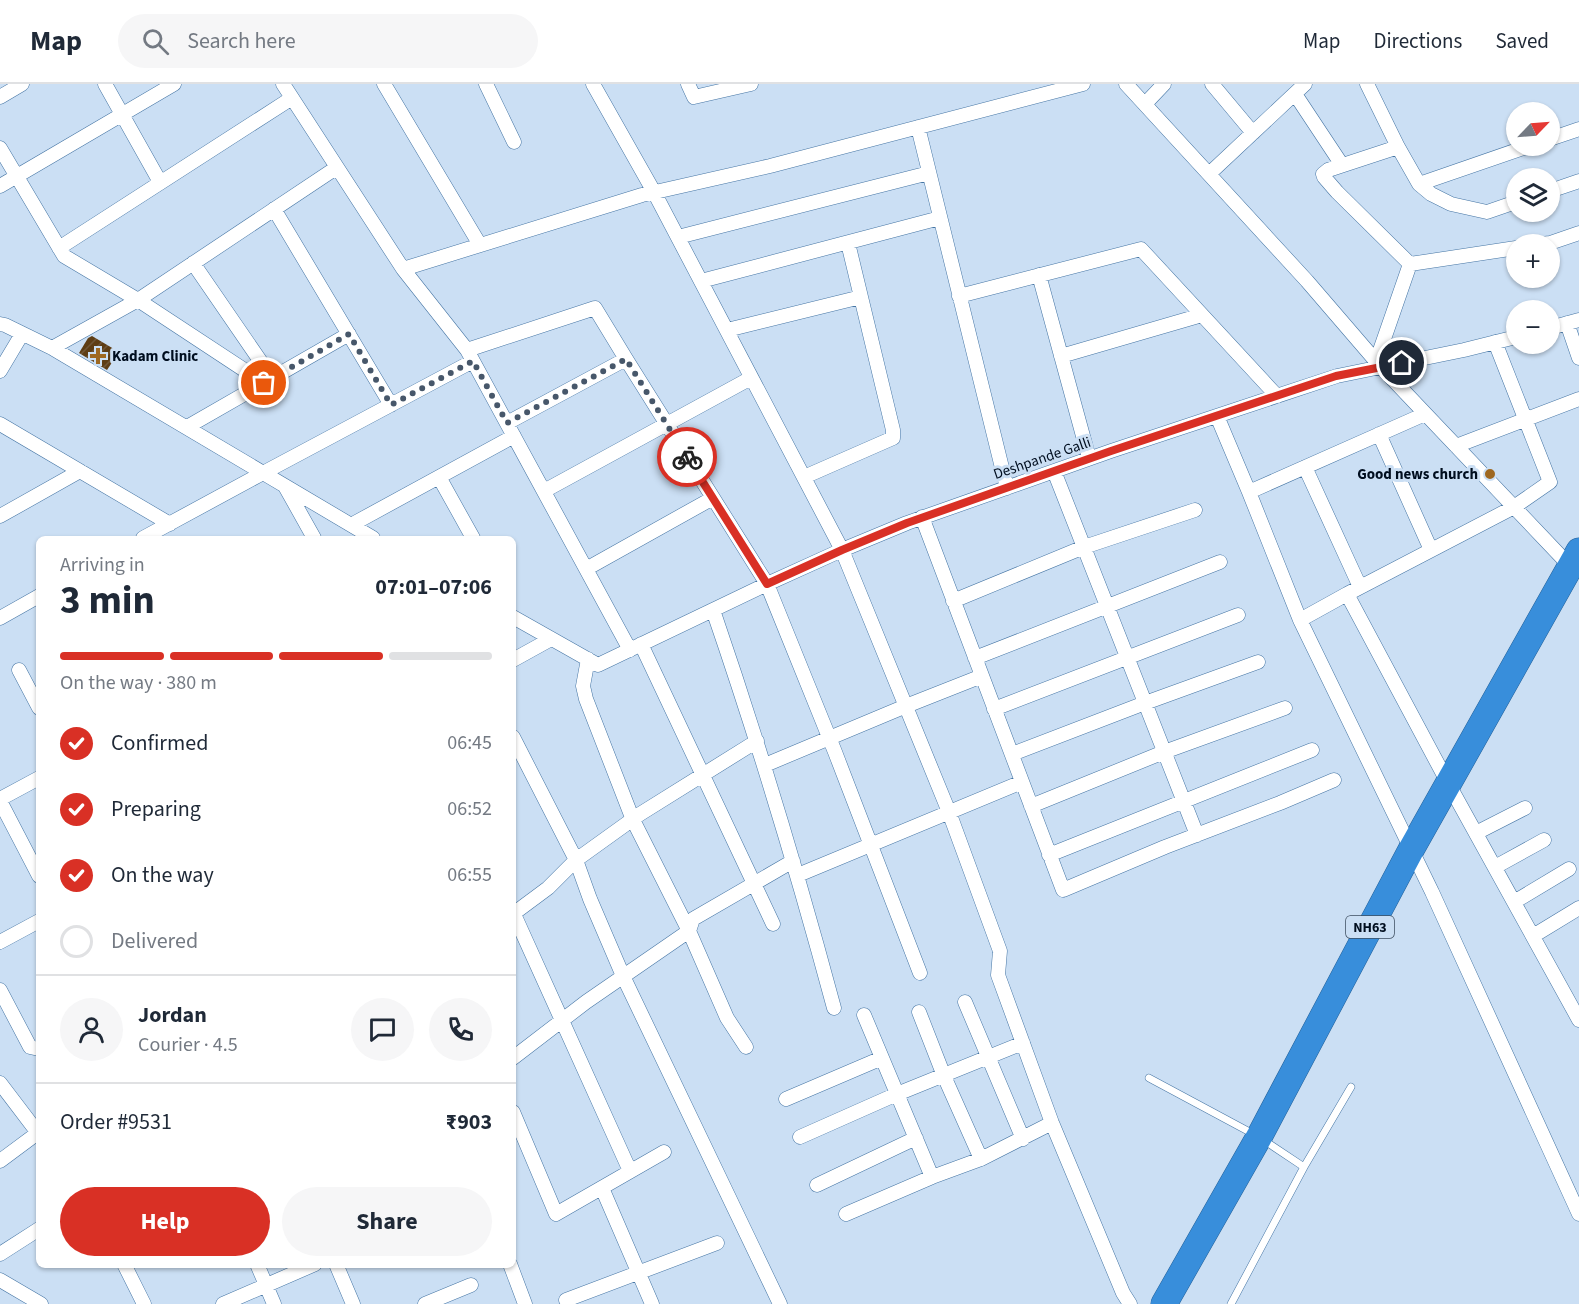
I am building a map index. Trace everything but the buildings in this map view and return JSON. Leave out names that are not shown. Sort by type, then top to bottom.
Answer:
[{"type":"highway","name":"NH63","points":[[1164,1304],[1259,1137],[1448,783],[1574,569]]},
{"type":"street","points":[[0,97],[22,84]]},
{"type":"street","points":[[105,84],[160,182]]},
{"type":"street","points":[[0,186],[174,84]]},
{"type":"street","points":[[283,84],[403,269],[470,356],[586,569],[635,647],[703,775],[773,924]]},
{"type":"street","points":[[384,84],[480,245]]},
{"type":"street","points":[[486,84],[514,142]]},
{"type":"street","points":[[593,84],[654,192],[842,550],[949,812],[1000,951],[998,975],[1053,1123],[1123,1293],[1130,1304]]},
{"type":"street","points":[[688,84],[694,97],[751,84]]},
{"type":"street","points":[[403,269],[654,192],[770,166],[1083,84]]},
{"type":"street","points":[[1126,84],[1307,281],[1425,414],[1574,569]]},
{"type":"street","points":[[1144,104],[1164,84]]},
{"type":"street","points":[[1212,84],[1253,133]]},
{"type":"street","points":[[1367,84],[1398,147],[1419,183],[1431,194],[1451,204],[1488,212],[1506,206]]},
{"type":"street","points":[[1209,174],[1300,89],[1342,165]]},
{"type":"street","points":[[58,248],[292,98]]},
{"type":"street","points":[[918,127],[1006,488]]},
{"type":"street","points":[[1560,136],[1579,129]]},
{"type":"street","points":[[1398,147],[1342,165],[1325,172],[1324,177],[1410,264]]},
{"type":"street","points":[[0,148],[64,256],[268,381]]},
{"type":"street","points":[[1419,183],[1506,154]]},
{"type":"street","points":[[52,348],[138,300],[336,168]]},
{"type":"street","points":[[678,237],[929,173]]},
{"type":"street","points":[[1560,188],[1579,181]]},
{"type":"street","points":[[274,209],[391,405]]},
{"type":"street","points":[[701,281],[940,218]]},
{"type":"street","points":[[1560,240],[1579,233]]},
{"type":"street","points":[[804,477],[893,438],[848,243]]},
{"type":"street","points":[[959,296],[1141,249],[1277,396]]},
{"type":"street","points":[[1410,264],[1506,250]]},
{"type":"street","points":[[193,263],[268,381]]},
{"type":"street","points":[[1379,364],[1410,264]]},
{"type":"street","points":[[1039,275],[1089,459]]},
{"type":"street","points":[[727,330],[861,297]]},
{"type":"street","points":[[147,536],[391,405],[470,356],[595,308],[767,584],[920,973]]},
{"type":"street","points":[[1061,356],[1202,315]]},
{"type":"street","points":[[2,322],[52,348],[370,536]]},
{"type":"street","points":[[1573,322],[1579,358]]},
{"type":"street","points":[[0,371],[22,334]]},
{"type":"street","points":[[187,428],[349,334]]},
{"type":"street","name":"Deshpande Galli","points":[[593,662],[635,647],[842,550],[922,517],[1336,376],[1379,364],[1506,339]]},
{"type":"street","points":[[1300,621],[1353,590],[1514,507],[1550,482],[1496,342]]},
{"type":"street","points":[[507,423],[626,359]]},
{"type":"street","points":[[544,491],[751,378]]},
{"type":"street","points":[[1456,446],[1579,399]]},
{"type":"street","points":[[1249,492],[1425,414]]},
{"type":"street","points":[[1216,416],[1300,621],[1412,848],[1579,1214]]},
{"type":"street","points":[[0,424],[170,524]]},
{"type":"street","points":[[1379,434],[1431,550]]},
{"type":"street","points":[[351,525],[514,436]]},
{"type":"street","points":[[1305,467],[1353,590],[1448,783],[1579,1020]]},
{"type":"street","points":[[0,516],[80,471]]},
{"type":"street","points":[[1054,471],[1197,835]]},
{"type":"street","points":[[439,477],[472,536]]},
{"type":"street","points":[[285,485],[313,536]]},
{"type":"street","points":[[586,569],[713,498]]},
{"type":"street","points":[[953,601],[1084,547],[1195,510]]},
{"type":"street","points":[[922,517],[1063,890],[1334,780]]},
{"type":"street","points":[[975,658],[1220,562]]},
{"type":"street","points":[[0,618],[36,598]]},
{"type":"street","points":[[713,610],[765,765],[834,1008]]},
{"type":"street","points":[[994,709],[1238,615]]},
{"type":"street","points":[[516,618],[593,662],[583,686],[586,699],[633,820],[689,932],[727,1017],[746,1047]]},
{"type":"street","points":[[516,658],[551,639]]},
{"type":"street","points":[[1012,754],[1258,662]]},
{"type":"street","points":[[18,670],[36,703]]},
{"type":"street","points":[[765,765],[982,676]]},
{"type":"street","points":[[1031,806],[1164,752],[1285,708]]},
{"type":"street","points":[[516,911],[548,888],[576,860],[633,820],[757,741]]},
{"type":"street","points":[[516,743],[576,860],[623,976],[780,1304]]},
{"type":"street","points":[[1050,855],[1312,750]]},
{"type":"street","points":[[36,780],[0,800],[36,870]]},
{"type":"street","points":[[516,1056],[623,976],[689,932],[693,919],[754,884],[871,844],[1022,782]]},
{"type":"street","points":[[1476,834],[1525,808]]},
{"type":"street","points":[[1495,867],[1544,840]]},
{"type":"street","points":[[1514,902],[1569,869]]},
{"type":"street","points":[[1533,936],[1579,908]]},
{"type":"street","points":[[516,920],[630,1171]]},
{"type":"street","points":[[0,942],[36,923]]},
{"type":"street","points":[[0,990],[30,1047],[36,1048]]},
{"type":"street","points":[[965,1002],[1023,1138]]},
{"type":"street","points":[[919,1012],[944,1076],[981,1159]]},
{"type":"street","points":[[864,1015],[932,1177]]},
{"type":"street","points":[[800,1137],[897,1094],[1023,1043]]},
{"type":"street","points":[[786,1099],[882,1058]]},
{"type":"street","points":[[0,1083],[36,1128]]},
{"type":"street","points":[[516,1119],[556,1214],[664,1152]]},
{"type":"street","points":[[846,1214],[932,1177],[981,1159],[1053,1123]]},
{"type":"street","points":[[0,1161],[36,1134]]},
{"type":"street","points":[[817,1185],[916,1138]]},
{"type":"street","points":[[1565,1182],[1579,1176]]},
{"type":"street","points":[[602,1188],[652,1304]]},
{"type":"street","points":[[0,1254],[36,1231]]},
{"type":"street","points":[[566,1300],[717,1243]]},
{"type":"street","points":[[126,1268],[144,1304]]},
{"type":"street","points":[[258,1268],[274,1304]]},
{"type":"street","points":[[223,1304],[306,1268]]},
{"type":"street","points":[[338,1268],[353,1304]]},
{"type":"street","points":[[512,1268],[525,1304]]},
{"type":"street","points":[[0,1280],[41,1304]]},
{"type":"street","points":[[425,1304],[471,1286]]},
{"type":"lane","points":[[1149,1078],[1259,1137],[1304,1167]]},
{"type":"lane","points":[[1231,1304],[1304,1167],[1351,1088]]},
{"type":"way so far","points":[[264,383],[349,334],[391,405],[473,361],[507,423],[626,359],[687,457]]},
{"type":"place","name":"Kadam Clinic","points":[[98,356]]},
{"type":"place","name":"Good news church","points":[[1490,474]]},
{"type":"route","points":[[687,457],[767,584],[907,523],[1111,451],[1336,376],[1402,363]]}]
